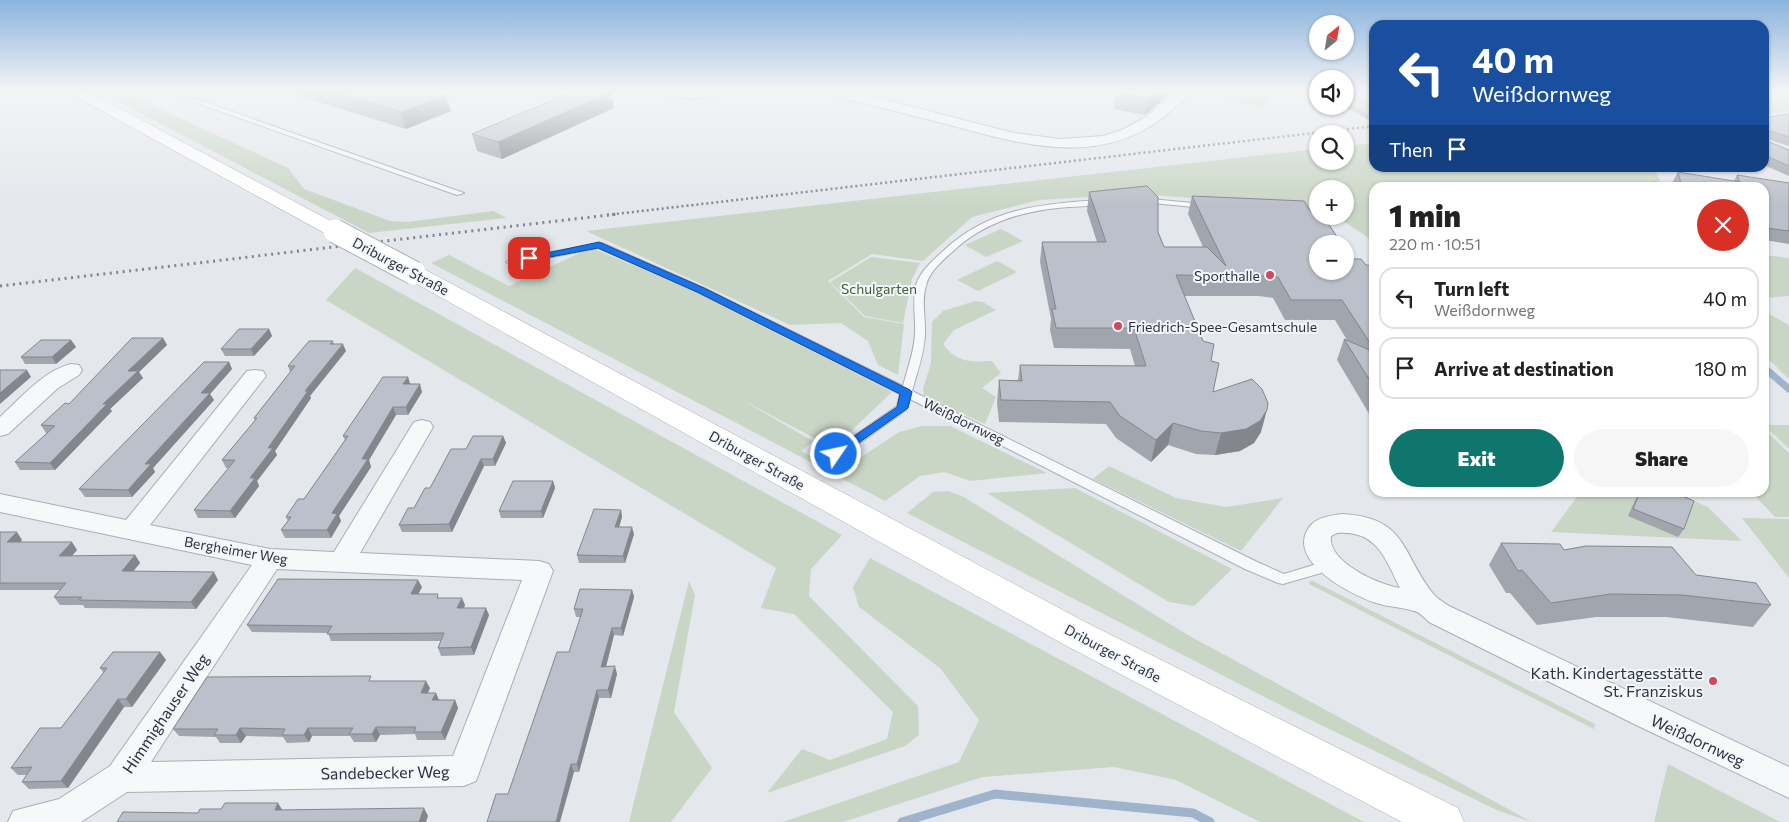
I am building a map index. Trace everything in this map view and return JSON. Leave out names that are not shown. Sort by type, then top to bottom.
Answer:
[{"type":"main road","name":"Driburger Straße","points":[[146,129],[414,273],[1076,634],[1443,822]]},
{"type":"street","points":[[983,129],[1021,139],[1056,144],[1087,143],[1125,134],[1134,129]]},
{"type":"street","points":[[0,429],[50,384],[71,370]]},
{"type":"street","points":[[131,531],[254,376]]},
{"type":"street","points":[[341,563],[422,427]]},
{"type":"street","name":"Bergheimer Weg","points":[[0,503],[270,559],[539,571]]},
{"type":"street","name":"Weißdornweg","points":[[1422,601],[1384,595],[1330,565],[1321,556],[1316,544],[1318,533],[1325,527],[1337,523],[1372,528],[1386,538],[1399,556],[1422,601],[1439,614],[1789,783]]},
{"type":"street","name":"Himmighauser Weg","points":[[25,822],[66,813],[122,777],[270,559]]},
{"type":"street","name":"Sandebecker Weg","points":[[122,777],[464,770],[539,571]]},
{"type":"lane","points":[[277,129],[460,193]]},
{"type":"lane","points":[[1130,200],[1212,206]]},
{"type":"lane","points":[[836,454],[902,408],[918,342],[921,283],[951,246],[991,219],[1018,211],[1044,206],[1112,202]]},
{"type":"lane","points":[[1296,215],[1309,216]]},
{"type":"lane","name":"Weißdornweg","points":[[511,262],[599,245],[701,290],[1250,566],[1283,579],[1330,565]]},
{"type":"green space","points":[[171,129],[204,129],[288,168],[304,189],[390,221],[407,222],[494,211],[506,218],[369,233]]},
{"type":"green space","points":[[1369,144],[1369,172],[1656,172],[1661,182],[1369,182],[1369,239],[1349,225],[1354,225],[1354,201],[1362,199],[1354,201],[1354,180],[1309,180],[1309,207],[1141,194],[1038,200],[972,217],[923,261],[872,254],[828,281],[864,317],[904,324],[898,375],[878,365],[868,341],[841,323],[790,325],[586,231],[1309,150],[1309,170],[1354,170],[1354,145]]},
{"type":"green space","points":[[1001,229],[1023,241],[986,257],[965,245]]},
{"type":"green space","points":[[594,249],[697,292],[892,392],[833,448],[742,400],[813,441],[801,451],[840,471],[899,432],[922,426],[950,426],[1047,473],[970,481],[945,472],[920,476],[885,501],[431,263],[449,255],[509,286],[582,252]]},
{"type":"green space","points":[[1769,256],[1789,258],[1789,296],[1769,298]]},
{"type":"green space","name":"Schulgarten","points":[[871,257],[920,263],[912,279],[903,323],[865,316],[830,282]]},
{"type":"green space","points":[[997,261],[1017,272],[978,291],[957,280]]},
{"type":"green space","points":[[355,268],[842,535],[811,569],[809,596],[918,706],[919,735],[905,746],[767,793],[802,749],[830,760],[887,739],[893,712],[794,614],[761,608],[776,568],[326,300]]},
{"type":"green space","points":[[975,301],[983,302],[996,310],[954,330],[943,344],[953,355],[959,358],[971,361],[992,361],[1001,373],[982,388],[996,397],[985,424],[924,396],[923,389],[931,363],[932,322],[943,311]]},
{"type":"green space","points":[[1769,314],[1789,325],[1789,379],[1769,360]]},
{"type":"green space","points":[[1769,425],[1789,425],[1789,449],[1769,430]]},
{"type":"green space","points":[[1769,434],[1789,453],[1789,517],[1775,517],[1756,497],[1769,497]]},
{"type":"green space","points":[[1109,466],[1176,498],[1226,507],[1283,498],[1241,551],[1093,479]]},
{"type":"green space","points":[[1075,488],[1232,569],[1194,606],[1169,602],[987,493]]},
{"type":"green space","points":[[948,491],[962,496],[1186,634],[1532,822],[1499,811],[1292,711],[907,513],[933,492]]},
{"type":"green space","points":[[1577,497],[1686,497],[1708,507],[1742,541],[1551,532]]},
{"type":"green space","points":[[1742,518],[1789,519],[1789,578]]},
{"type":"green space","points":[[870,558],[1364,822],[1260,822],[1176,780],[1114,767],[982,777],[843,822],[783,822],[959,762],[979,720],[940,668],[859,607],[853,587]]},
{"type":"green space","points":[[1311,580],[1595,724],[1594,729],[1309,584]]},
{"type":"green space","points":[[689,581],[695,595],[674,712],[712,768],[671,822],[629,822]]},
{"type":"green space","points":[[1668,764],[1780,822],[1654,822]]},
{"type":"building","points":[[483,129],[527,129],[498,142],[472,134]]},
{"type":"building","points":[[1769,129],[1789,129],[1789,137],[1769,131]]},
{"type":"building","points":[[1769,142],[1789,150],[1789,166],[1769,157]]},
{"type":"building","points":[[1678,172],[1740,182],[1681,182]]},
{"type":"building","points":[[1737,175],[1789,183],[1789,231],[1769,228],[1769,182],[1740,182]]},
{"type":"building","points":[[1147,186],[1158,197],[1158,232],[1164,247],[1207,247],[1226,266],[1192,196],[1304,201],[1309,209],[1309,225],[1329,225],[1336,235],[1309,235],[1309,280],[1354,280],[1354,259],[1361,259],[1366,265],[1369,265],[1369,341],[1342,300],[1291,300],[1278,277],[1176,275],[1203,341],[1214,344],[1211,361],[1219,363],[1213,392],[1252,379],[1262,389],[1268,403],[1267,410],[1260,421],[1246,429],[1221,433],[1201,431],[1173,423],[1156,440],[1120,416],[1110,402],[1001,400],[999,380],[1022,381],[1020,365],[1146,366],[1134,328],[1056,328],[1052,309],[1056,309],[1042,242],[1106,242],[1089,192]]},
{"type":"building","points":[[239,329],[269,329],[251,349],[221,349]]},
{"type":"building","points":[[132,338],[163,338],[128,371],[138,371],[103,404],[107,404],[50,463],[15,462],[55,426],[41,425],[65,403],[69,404]]},
{"type":"building","points":[[1344,339],[1369,350],[1369,379]]},
{"type":"building","points":[[41,340],[71,340],[52,357],[21,357]]},
{"type":"building","points":[[309,341],[333,341],[330,344],[343,344],[305,391],[308,391],[268,448],[273,448],[250,478],[255,478],[230,511],[194,510],[235,460],[222,460],[257,418],[254,418],[295,366],[288,366]]},
{"type":"building","points":[[204,362],[229,362],[201,393],[210,393],[145,464],[151,464],[128,490],[79,489]]},
{"type":"building","points":[[0,370],[27,370],[0,393]]},
{"type":"building","points":[[383,377],[408,377],[403,384],[420,384],[406,407],[393,407],[362,459],[368,459],[332,513],[337,514],[327,530],[281,530],[291,517],[286,517],[298,499],[304,499],[348,436],[343,436]]},
{"type":"building","points":[[473,436],[503,436],[493,459],[481,459],[449,524],[399,525],[408,508],[414,508],[425,488],[430,488],[451,449],[466,449]]},
{"type":"building","points":[[513,481],[553,481],[541,511],[499,511]]},
{"type":"building","points":[[1638,497],[1685,497],[1694,501],[1684,529],[1633,509]]},
{"type":"building","points":[[594,509],[621,510],[615,527],[632,527],[623,556],[577,555]]},
{"type":"building","points":[[0,532],[17,532],[7,542],[72,542],[59,556],[135,555],[122,571],[214,572],[191,602],[79,600],[82,597],[54,597],[66,583],[0,583]]},
{"type":"building","points":[[1501,543],[1560,544],[1564,550],[1586,546],[1672,547],[1696,575],[1756,583],[1771,605],[1682,595],[1611,594],[1551,603],[1522,570],[1518,571]]},
{"type":"building","points":[[278,579],[418,580],[411,594],[438,594],[437,598],[462,598],[457,608],[486,608],[471,647],[438,648],[444,633],[327,634],[332,626],[247,625]]},
{"type":"building","points":[[580,589],[632,590],[621,628],[612,628],[601,667],[615,666],[608,690],[597,690],[577,764],[571,764],[556,822],[487,822],[496,794],[508,794],[557,652],[569,652],[583,609],[574,609]]},
{"type":"building","points":[[113,652],[160,652],[126,699],[118,699],[61,781],[22,782],[32,767],[11,768],[40,728],[61,728],[107,668],[100,668]]},
{"type":"building","points":[[371,676],[369,681],[426,681],[421,693],[436,693],[432,700],[455,700],[441,732],[414,732],[416,727],[376,727],[372,734],[349,734],[353,728],[308,728],[304,735],[282,735],[285,729],[240,728],[236,735],[214,735],[218,729],[173,729],[207,677]]},
{"type":"building","points":[[225,803],[278,803],[275,810],[424,808],[419,822],[117,822],[123,812],[198,813],[200,809],[221,809]]},
{"type":"waterway","points":[[1769,372],[1789,389]]},
{"type":"waterway","points":[[902,822],[995,794],[1193,813],[1210,822]]},
{"type":"railway","points":[[607,215],[1345,129]]},
{"type":"railway","points":[[0,286],[617,214]]},
{"type":"place","name":"Sporthalle","points":[[1270,275]]},
{"type":"place","name":"Friedrich-Spee-Gesamtschule","points":[[1118,326]]},
{"type":"place","name":"Kath. Kindertagesstätte St. Franziskus","points":[[1713,681]]},
{"type":"route","points":[[529,258],[599,245],[701,290],[906,392],[902,408],[836,454]]}]
